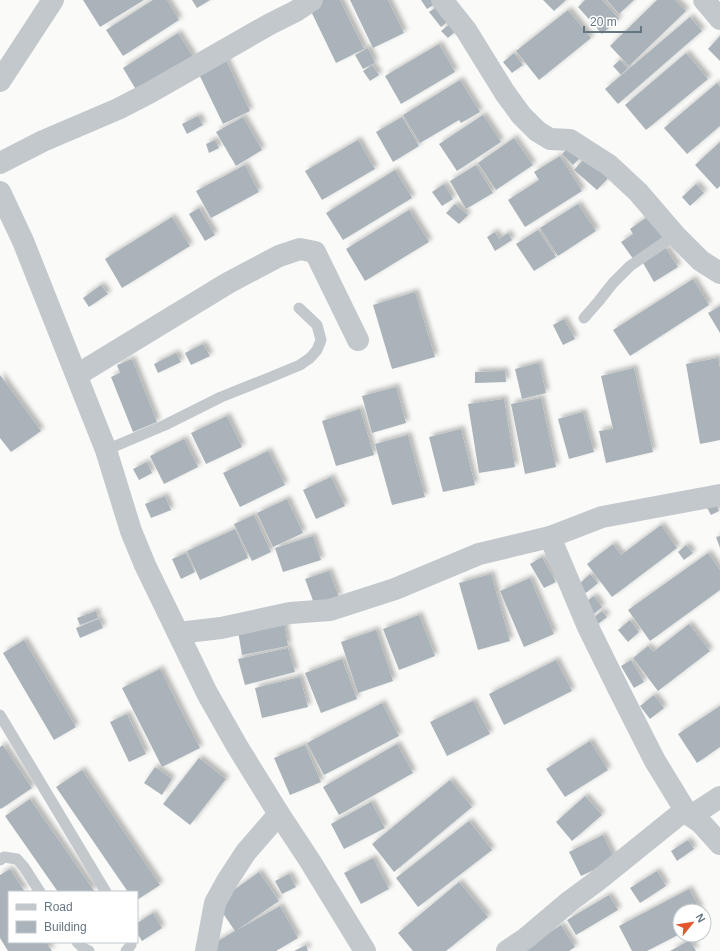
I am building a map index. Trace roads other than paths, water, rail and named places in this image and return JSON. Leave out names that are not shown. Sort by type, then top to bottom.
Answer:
[{"type":"street","points":[[0,81],[52,0]]},
{"type":"street","points":[[442,0],[466,30],[521,115],[536,131],[550,139],[570,140],[609,164],[638,192],[675,235],[701,261],[720,273]]},
{"type":"street","points":[[704,0],[720,19]]},
{"type":"street","points":[[0,163],[43,141],[65,133],[131,103],[270,24],[299,4]]},
{"type":"street","points":[[0,192],[23,241],[106,450],[131,531],[145,565],[207,693],[237,746],[366,951]]},
{"type":"street","points":[[76,375],[228,283],[279,256],[300,249],[316,252],[358,340]]},
{"type":"street","points":[[178,633],[221,628],[290,613],[330,610],[395,589],[479,554],[550,536],[602,517],[720,495]]},
{"type":"street","points":[[550,536],[588,627],[655,761],[688,813],[701,823],[720,844]]},
{"type":"street","points":[[507,951],[525,939],[570,901],[688,813],[720,797]]},
{"type":"street","points":[[206,951],[215,903],[246,852],[279,814]]},
{"type":"lane","points":[[584,318],[613,283],[630,266],[675,235]]},
{"type":"lane","points":[[106,450],[165,425],[221,397],[300,365],[310,358],[317,350],[321,340],[317,325],[299,308]]},
{"type":"lane","points":[[0,715],[105,891]]},
{"type":"lane","points":[[0,860],[4,857],[17,859],[39,891]]},
{"type":"lane","points":[[79,943],[83,948],[89,951]]}]
